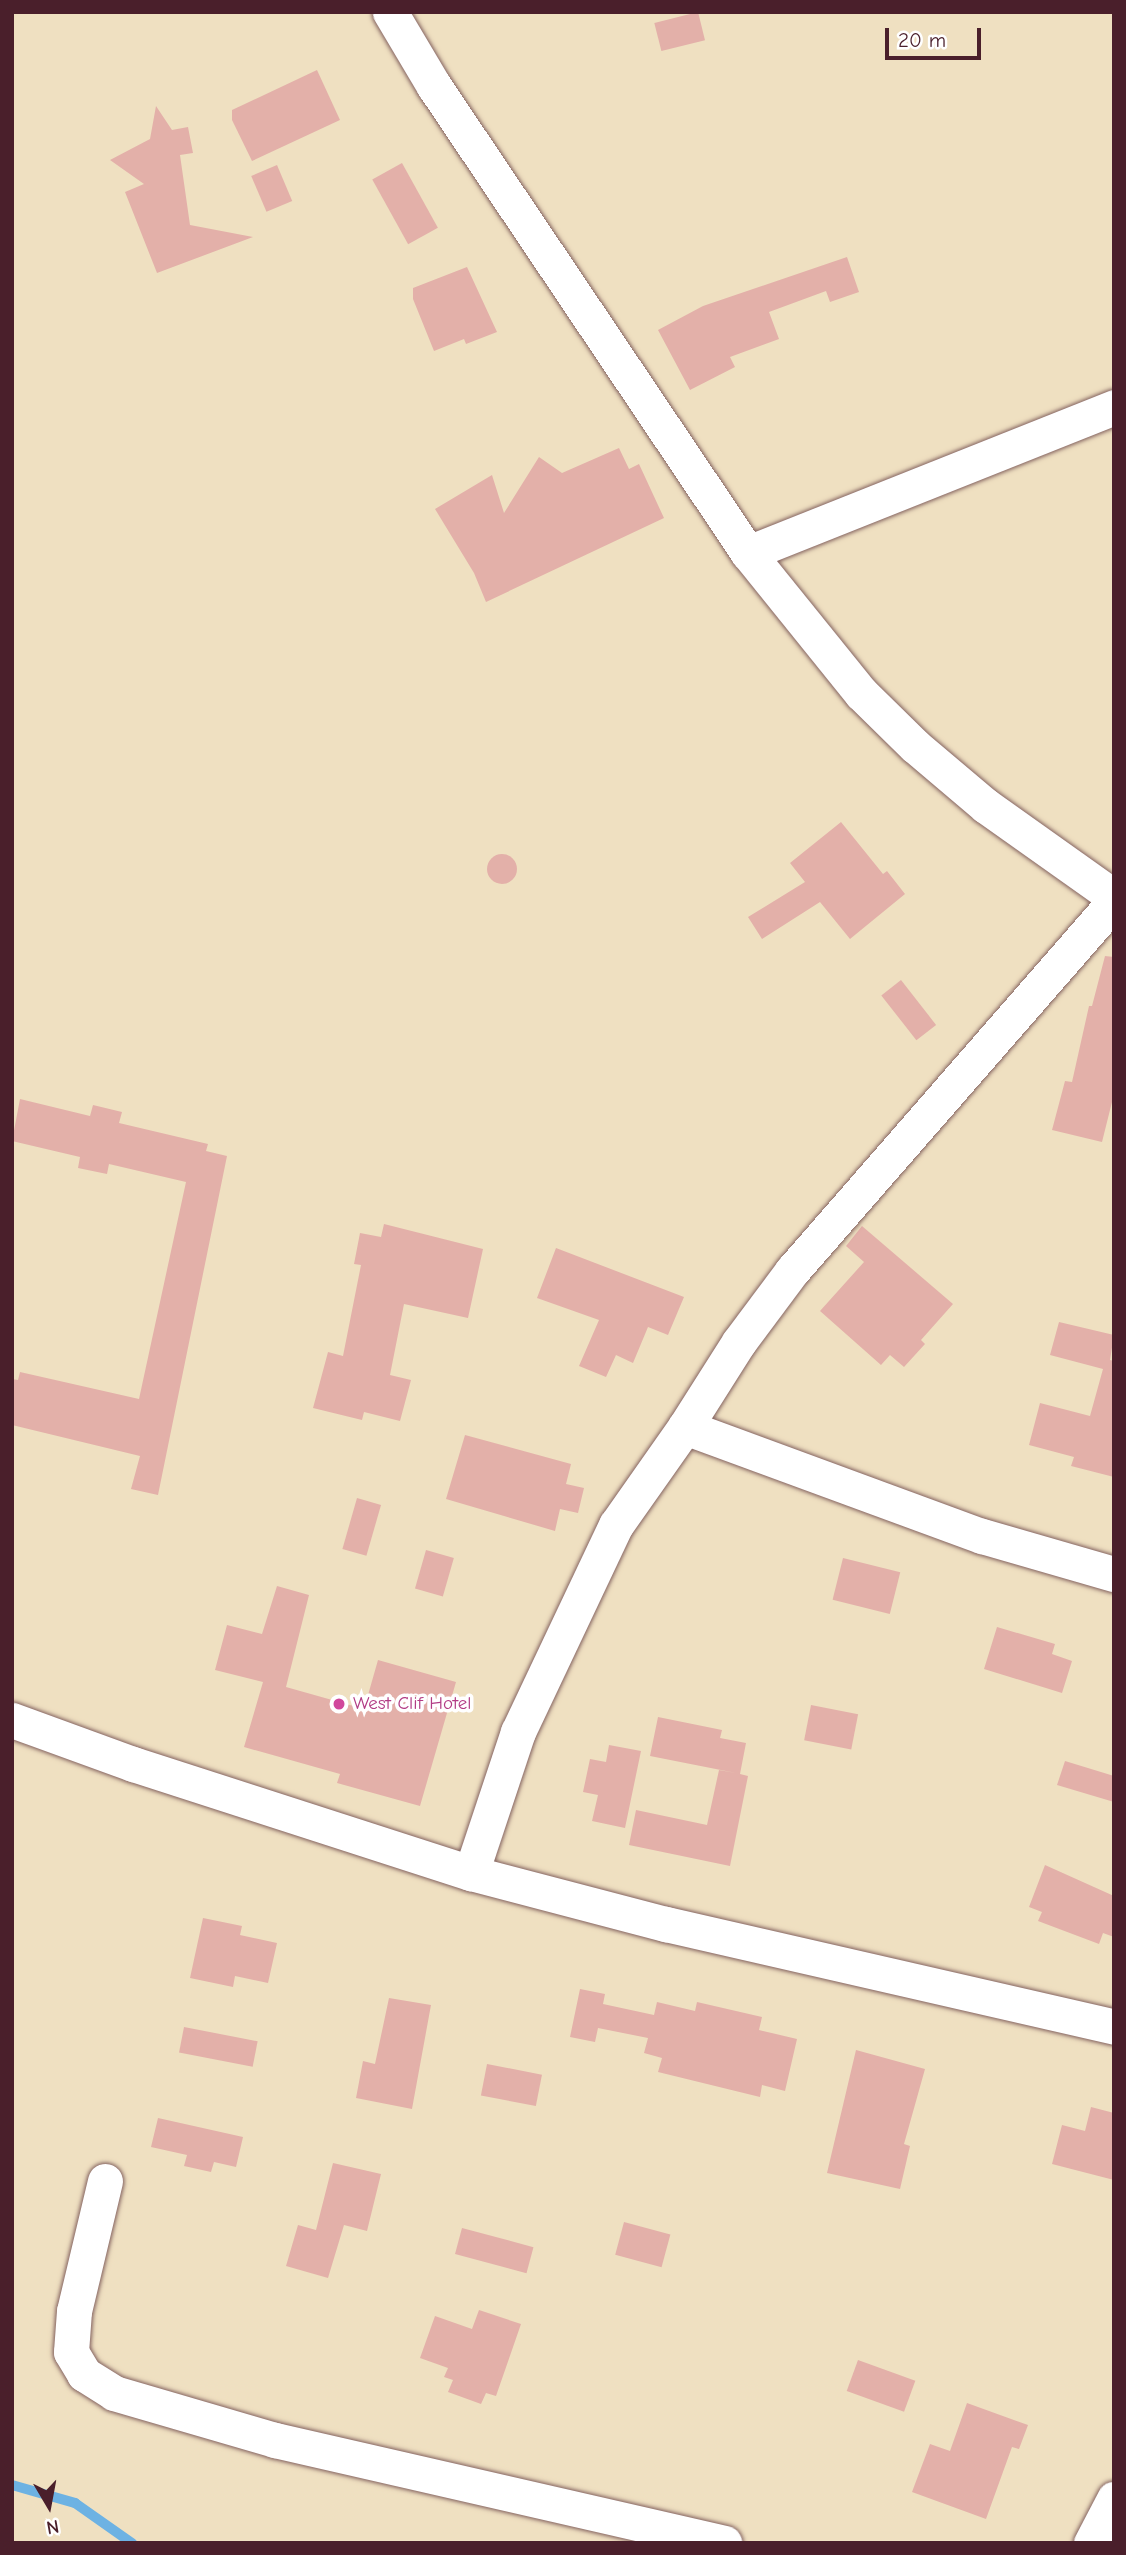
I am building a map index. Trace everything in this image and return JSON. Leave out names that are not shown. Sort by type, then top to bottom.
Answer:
[{"type":"street","points":[[390,12],[442,97],[748,553],[861,693],[915,746],[986,806],[1114,900],[792,1271],[738,1342],[685,1427],[616,1525],[518,1732],[471,1873]]},
{"type":"street","points":[[748,553],[1114,407]]},
{"type":"street","points":[[685,1427],[982,1536],[1114,1574]]},
{"type":"street","points":[[12,1720],[133,1764],[471,1873],[666,1924],[1114,2027]]},
{"type":"street","points":[[105,2181],[74,2311],[71,2352],[84,2374],[114,2393],[275,2440],[724,2543]]},
{"type":"street","points":[[1091,2543],[1114,2499]]},
{"type":"building","points":[[698,12],[705,40],[661,51],[654,23]]},
{"type":"building","points":[[317,70],[340,120],[252,161],[232,120],[232,110]]},
{"type":"building","points":[[156,106],[172,130],[188,127],[193,153],[180,155],[190,225],[253,237],[157,273],[125,192],[144,184],[110,160],[150,139]]},
{"type":"building","points":[[402,163],[438,228],[408,244],[372,179]]},
{"type":"building","points":[[277,165],[292,201],[266,212],[251,176]]},
{"type":"building","points":[[847,257],[859,292],[830,302],[826,291],[769,312],[779,339],[730,357],[735,367],[690,390],[658,330],[703,306]]},
{"type":"building","points":[[467,267],[497,332],[466,344],[464,339],[434,351],[413,299],[413,288]]},
{"type":"building","points":[[619,448],[629,469],[639,464],[664,518],[486,602],[474,573],[435,509],[492,475],[504,513],[539,457],[562,473]]},
{"type":"building","points":[[841,822],[883,874],[887,871],[905,894],[850,939],[820,902],[762,939],[748,917],[805,882],[790,863]]},
{"type":"building","points":[[502,854],[513,858],[517,869],[513,880],[502,884],[491,880],[487,869],[491,858]]},
{"type":"building","points":[[1105,956],[1114,957],[1114,1094],[1102,1142],[1052,1130],[1065,1081],[1072,1082],[1089,1006],[1092,1006]]},
{"type":"building","points":[[901,980],[936,1025],[916,1040],[881,995]]},
{"type":"building","points":[[20,1099],[90,1116],[93,1105],[122,1112],[119,1123],[208,1144],[206,1151],[227,1156],[158,1495],[131,1489],[140,1456],[12,1425],[12,1379],[18,1380],[20,1372],[139,1399],[186,1182],[109,1164],[107,1174],[78,1168],[80,1157],[12,1141]]},
{"type":"building","points":[[384,1224],[483,1249],[468,1318],[404,1304],[390,1375],[411,1380],[400,1421],[364,1412],[362,1420],[313,1408],[328,1352],[343,1356],[361,1265],[354,1264],[360,1233],[381,1237]]},
{"type":"building","points":[[862,1226],[953,1304],[921,1340],[925,1344],[904,1367],[890,1355],[881,1365],[820,1311],[864,1262],[846,1246]]},
{"type":"building","points":[[556,1248],[684,1297],[668,1335],[648,1327],[633,1363],[616,1355],[606,1377],[579,1366],[599,1320],[537,1298]]},
{"type":"building","points":[[1059,1322],[1114,1335],[1110,1360],[1114,1361],[1114,1477],[1071,1466],[1074,1457],[1029,1445],[1040,1403],[1090,1416],[1103,1369],[1050,1355]]},
{"type":"building","points":[[465,1435],[571,1464],[566,1484],[584,1488],[578,1513],[560,1509],[555,1531],[446,1499]]},
{"type":"building","points":[[357,1498],[381,1505],[366,1556],[342,1549]]},
{"type":"building","points":[[426,1550],[454,1558],[443,1596],[415,1588]]},
{"type":"building","points":[[843,1558],[900,1572],[890,1614],[833,1600]]},
{"type":"building","points":[[277,1586],[309,1595],[286,1687],[364,1709],[378,1660],[456,1682],[420,1806],[337,1783],[340,1774],[244,1747],[263,1682],[215,1670],[227,1625],[262,1634]]},
{"type":"building","points":[[997,1627],[1055,1644],[1052,1654],[1072,1661],[1062,1693],[984,1669]]},
{"type":"building","points":[[811,1705],[858,1714],[851,1749],[804,1740]]},
{"type":"building","points":[[658,1717],[722,1730],[720,1738],[746,1743],[740,1774],[748,1776],[730,1866],[629,1845],[636,1810],[707,1825],[719,1770],[736,1773],[650,1756]]},
{"type":"building","points":[[609,1745],[641,1751],[625,1828],[592,1821],[598,1795],[583,1792],[590,1759],[606,1762]]},
{"type":"building","points":[[1065,1761],[1114,1776],[1114,1802],[1057,1785]]},
{"type":"building","points":[[1045,1865],[1114,1896],[1114,1937],[1103,1933],[1099,1944],[1038,1921],[1042,1912],[1029,1907]]},
{"type":"building","points":[[203,1918],[242,1926],[240,1935],[277,1943],[268,1983],[235,1976],[233,1987],[190,1978]]},
{"type":"building","points":[[580,1989],[605,1994],[603,2004],[654,2015],[657,2002],[695,2011],[697,2002],[762,2017],[759,2030],[797,2039],[785,2091],[762,2085],[760,2097],[658,2072],[662,2058],[644,2053],[648,2038],[598,2028],[595,2042],[570,2037]]},
{"type":"building","points":[[389,1998],[431,2005],[412,2109],[356,2098],[363,2061],[375,2064]]},
{"type":"building","points":[[184,2027],[258,2041],[253,2067],[179,2053]]},
{"type":"building","points":[[856,2050],[925,2069],[904,2144],[910,2146],[900,2189],[827,2173]]},
{"type":"building","points":[[487,2064],[542,2075],[536,2106],[481,2095]]},
{"type":"building","points":[[1091,2107],[1114,2113],[1114,2180],[1052,2164],[1062,2125],[1085,2131]]},
{"type":"building","points":[[158,2118],[243,2137],[236,2167],[214,2162],[211,2172],[184,2166],[187,2155],[151,2147]]},
{"type":"building","points":[[333,2163],[381,2174],[367,2231],[344,2225],[328,2278],[286,2266],[298,2225],[316,2230]]},
{"type":"building","points":[[624,2222],[670,2234],[662,2267],[615,2255]]},
{"type":"building","points":[[462,2228],[533,2247],[526,2273],[455,2254]]},
{"type":"building","points":[[479,2310],[521,2324],[496,2396],[486,2393],[481,2404],[448,2392],[453,2380],[444,2377],[448,2368],[420,2358],[435,2316],[472,2329]]},
{"type":"building","points":[[858,2360],[915,2381],[904,2412],[847,2391]]},
{"type":"building","points":[[967,2403],[1028,2425],[1019,2449],[1012,2447],[986,2519],[912,2492],[930,2444],[950,2451]]},
{"type":"waterway","points":[[12,2485],[75,2503],[132,2543]]},
{"type":"place","name":"West Clif Hotel","points":[[339,1704]]}]
